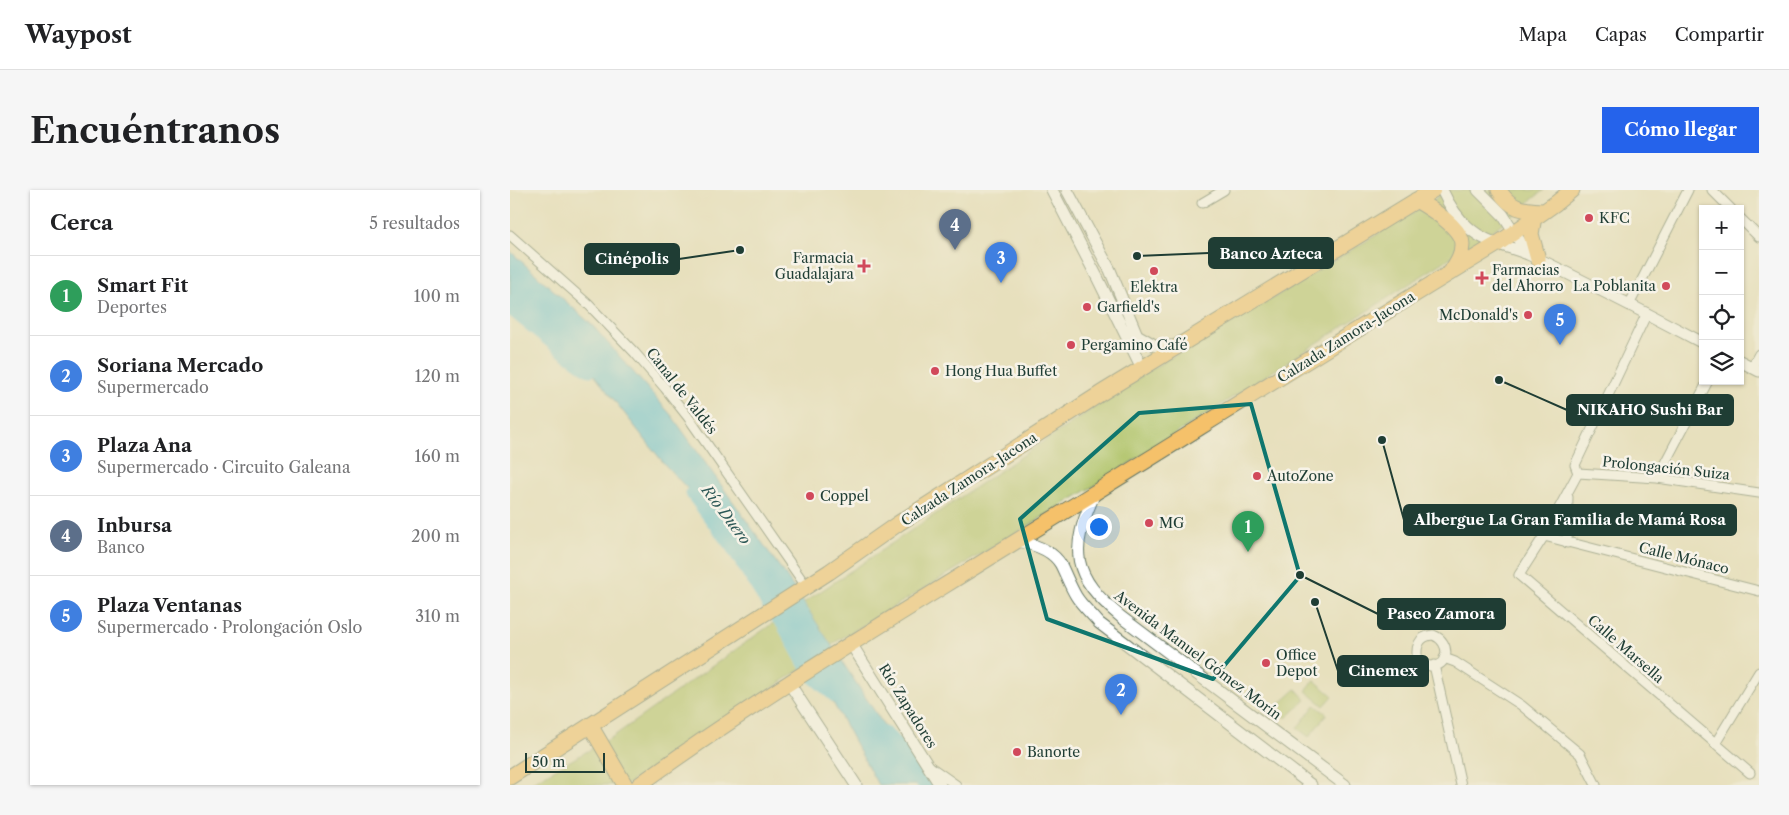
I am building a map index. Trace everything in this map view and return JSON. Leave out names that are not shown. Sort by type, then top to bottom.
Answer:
[{"type":"main road","name":"Calzada Zamora-Jacona","points":[[510,777],[804,588],[916,512],[1142,368],[1433,190]]},
{"type":"main road","points":[[1499,190],[1514,206],[1539,214],[1531,234],[1533,256]]},
{"type":"main road","name":"Calzada Zamora-Jacona","points":[[639,785],[685,751],[805,674],[846,645],[1018,541],[1452,272],[1496,244],[1572,190]]},
{"type":"main road","points":[[1416,200],[1446,220],[1460,236],[1463,243],[1461,254],[1452,272]]},
{"type":"main road","points":[[590,725],[625,785]]},
{"type":"street","points":[[1052,190],[1142,368]]},
{"type":"street","points":[[1067,190],[1110,270],[1137,335],[1156,346],[1180,346]]},
{"type":"street","points":[[1202,204],[1224,190]]},
{"type":"street","points":[[1442,190],[1449,204],[1468,227],[1496,244],[1533,256],[1699,341]]},
{"type":"street","points":[[1478,190],[1503,215],[1513,232],[1533,256]]},
{"type":"street","points":[[1629,305],[1688,190]]},
{"type":"street","points":[[1712,190],[1727,205]]},
{"type":"street","points":[[1744,222],[1759,237]]},
{"type":"street","name":"Canal de Valdés","points":[[510,235],[588,304],[635,353],[665,388],[688,417],[804,588]]},
{"type":"street","points":[[1097,277],[1110,270]]},
{"type":"street","points":[[1544,536],[1568,494],[1577,469],[1647,313]]},
{"type":"street","points":[[1744,364],[1756,369],[1759,354]]},
{"type":"street","points":[[1657,478],[1706,385]]},
{"type":"street","name":"Prolongación Suiza","points":[[1577,469],[1657,478],[1759,493]]},
{"type":"street","name":"Avenida Manuel Gómez Morín","points":[[1095,493],[1083,524],[1079,543],[1079,562],[1084,578],[1094,593],[1121,617],[1345,785]]},
{"type":"street","points":[[1567,542],[1568,494]]},
{"type":"street","name":"Calle Mónaco","points":[[1544,536],[1759,591]]},
{"type":"street","name":"Calle Marsella","points":[[1544,536],[1519,575],[1750,773]]},
{"type":"street","points":[[1018,541],[1042,548],[1060,563],[1069,586],[1099,623],[1311,785]]},
{"type":"street","points":[[1418,661],[1417,644],[1424,637],[1438,637],[1442,640],[1446,649],[1444,658],[1434,666]]},
{"type":"street","name":"Río Zapadores","points":[[846,645],[940,785]]},
{"type":"street","points":[[1444,658],[1455,662],[1521,705],[1580,754],[1596,785]]},
{"type":"street","points":[[1364,674],[1418,661],[1434,666]]},
{"type":"street","points":[[1434,666],[1461,785]]},
{"type":"street","points":[[1715,744],[1759,672]]},
{"type":"street","points":[[789,683],[856,785]]},
{"type":"street","points":[[927,765],[956,785]]},
{"type":"highlighted area","points":[[1251,404],[1300,576],[1213,679],[1047,619],[1020,519],[1139,413]]},
{"type":"green space","points":[[1447,190],[1544,190],[1495,229],[1094,486],[837,641],[801,669],[626,785],[527,785],[611,738],[769,626],[1153,368],[1247,314]]},
{"type":"green space","points":[[1314,680],[1333,696],[1324,706],[1306,691]]},
{"type":"green space","points":[[1296,689],[1306,700],[1286,718],[1276,707]]},
{"type":"green space","points":[[1315,705],[1327,714],[1309,737],[1297,728]]},
{"type":"water","name":"Río Duero","points":[[510,251],[592,325],[672,416],[786,576],[923,785],[878,785],[830,697],[768,593],[719,522],[666,466],[595,376],[510,297]]},
{"type":"waterway","points":[[510,305],[590,367]]},
{"type":"waterway","name":"Río Duero","points":[[695,493],[734,545],[776,612],[785,622],[813,673],[837,694]]},
{"type":"waterway","points":[[884,736],[912,762],[928,785]]},
{"type":"place","name":"KFC","points":[[1589,218]]},
{"type":"place","name":"Cinépolis","points":[[740,250]]},
{"type":"place","name":"Inbursa","points":[[955,250]]},
{"type":"place","name":"Banco Azteca","points":[[1137,256]]},
{"type":"place","name":"Farmacia Guadalajara","points":[[864,266]]},
{"type":"place","name":"Elektra","points":[[1154,271]]},
{"type":"place","name":"Farmacias del Ahorro","points":[[1482,278]]},
{"type":"place","name":"Plaza Ana","points":[[1001,283]]},
{"type":"place","name":"La Poblanita","points":[[1666,286]]},
{"type":"place","name":"Garfield's","points":[[1087,307]]},
{"type":"place","name":"McDonald's","points":[[1528,315]]},
{"type":"place","name":"Pergamino Café","points":[[1071,345]]},
{"type":"place","name":"Plaza Ventanas","points":[[1560,345]]},
{"type":"place","name":"Hong Hua Buffet","points":[[935,371]]},
{"type":"place","name":"NIKAHO Sushi Bar","points":[[1499,380]]},
{"type":"place","name":"Albergue La Gran Familia de Mamá Rosa","points":[[1382,440]]},
{"type":"place","name":"AutoZone","points":[[1257,476]]},
{"type":"place","name":"Coppel","points":[[810,496]]},
{"type":"place","name":"MG","points":[[1149,523]]},
{"type":"place","name":"Smart Fit","points":[[1248,552]]},
{"type":"place","name":"Paseo Zamora","points":[[1300,575]]},
{"type":"place","name":"Cinemex","points":[[1315,602]]},
{"type":"place","name":"Office Depot","points":[[1266,663]]},
{"type":"place","name":"Soriana Mercado","points":[[1121,715]]},
{"type":"place","name":"Banorte","points":[[1017,752]]}]
